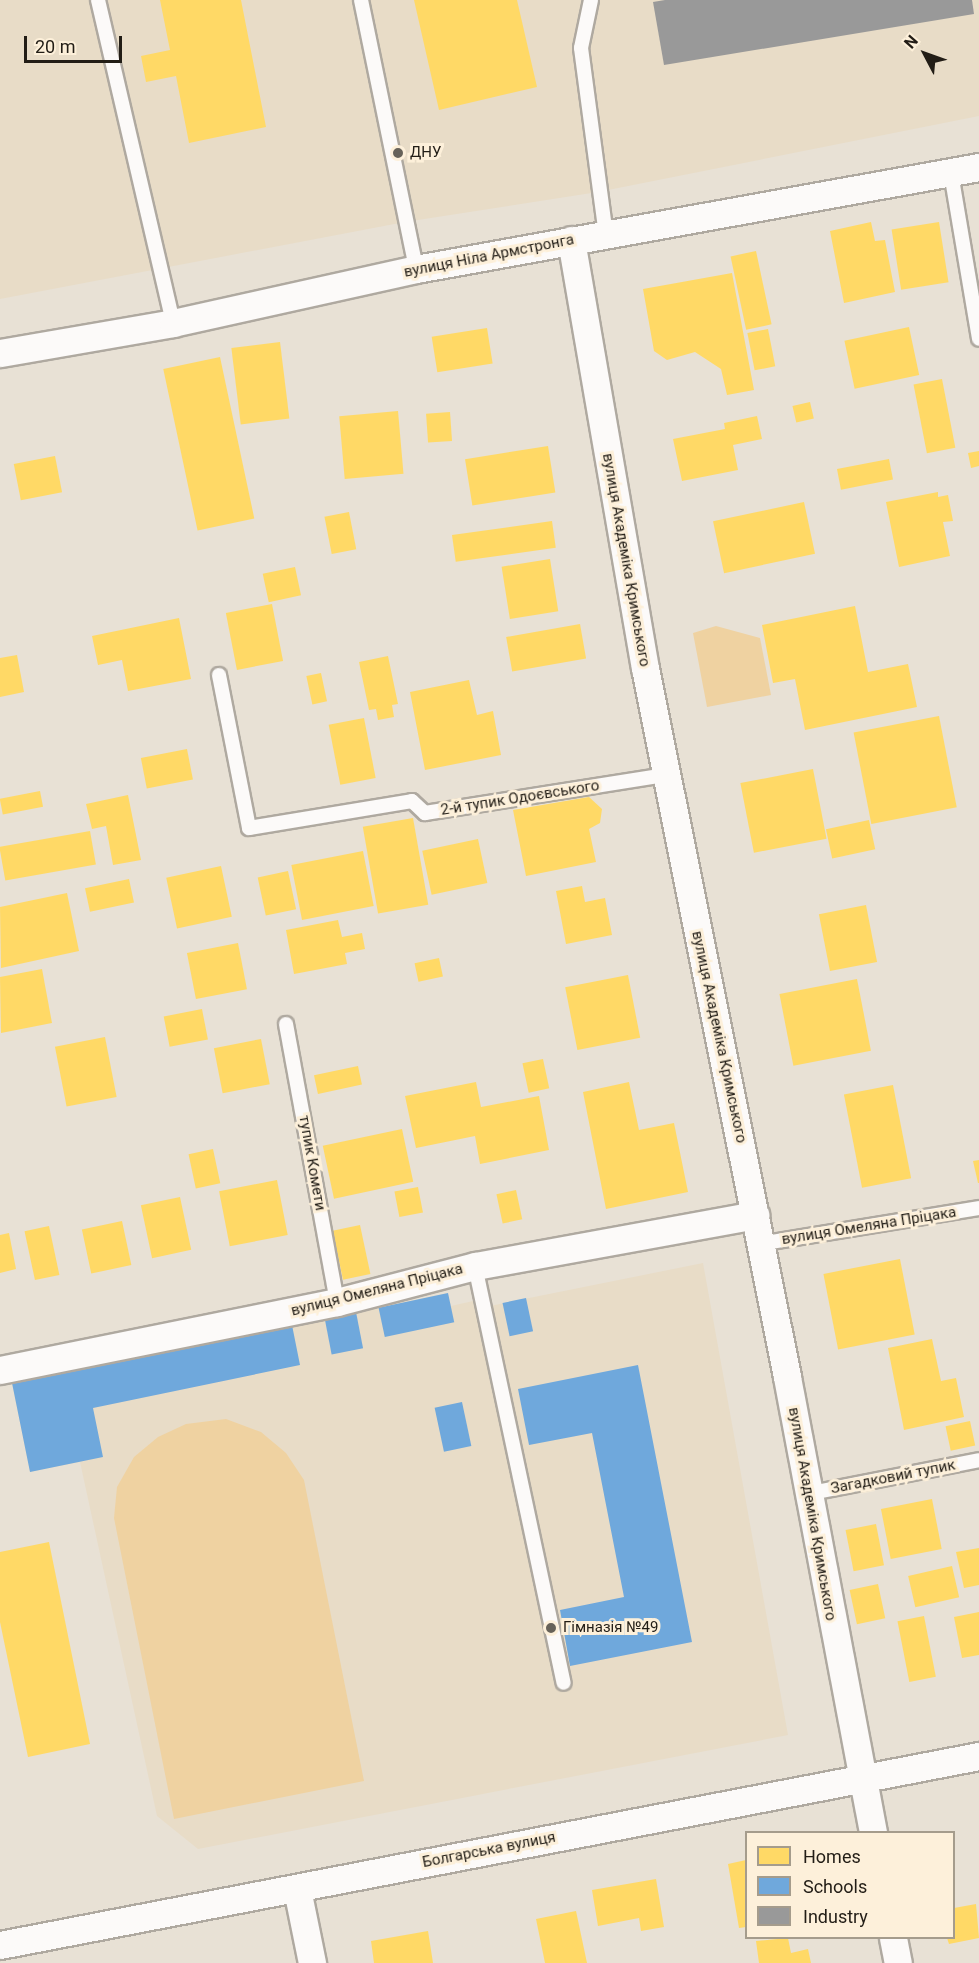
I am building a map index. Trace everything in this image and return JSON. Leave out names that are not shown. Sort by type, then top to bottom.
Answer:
[{"type":"street","name":"вулиця Ніла Армстронга","points":[[0,353],[173,323],[416,269],[979,167]]},
{"type":"street","name":"вулиця Академіка Кримського","points":[[571,240],[666,775],[787,1377],[806,1494],[873,1831]]},
{"type":"street","name":"вулиця Омеляна Пріцака","points":[[0,1370],[337,1302],[475,1266],[755,1215]]},
{"type":"street","name":"Болгарська вулиця","points":[[0,1945],[979,1756]]},
{"type":"street","points":[[297,1889],[312,1963]]},
{"type":"street","points":[[893,1939],[898,1963]]},
{"type":"lane","points":[[98,0],[173,323]]},
{"type":"lane","points":[[361,0],[416,269]]},
{"type":"lane","points":[[591,0],[580,48],[606,235]]},
{"type":"lane","points":[[951,173],[979,339]]},
{"type":"lane","name":"2-й тупик Одоєвського","points":[[219,675],[249,828],[412,801],[425,813],[666,775]]},
{"type":"lane","name":"тупик Комети","points":[[286,1024],[337,1302]]},
{"type":"lane","name":"вулиця Омеляна Пріцака","points":[[759,1244],[979,1208]]},
{"type":"lane","points":[[475,1266],[564,1683]]},
{"type":"lane","name":"Загадковий тупик","points":[[806,1494],[979,1460]]},
{"type":"shaded area","name":"ДНУ","points":[[0,0],[979,0],[979,116],[598,192],[405,222],[0,299]]},
{"type":"shaded area","points":[[716,626],[760,638],[771,695],[707,707],[693,633]]},
{"type":"shaded area","name":"Гімназія №49","points":[[703,1263],[788,1735],[198,1849],[157,1816],[80,1462],[30,1472],[12,1383],[448,1293],[451,1306],[473,1301],[475,1309]]},
{"type":"shaded area","points":[[226,1419],[261,1432],[286,1453],[304,1480],[364,1781],[174,1819],[114,1518],[117,1487],[134,1457],[158,1437],[186,1424]]},
{"type":"building: Homes","points":[[160,0],[241,0],[266,127],[189,143],[176,76],[146,82],[141,56],[170,50]]},
{"type":"building: Homes","points":[[414,0],[517,0],[537,87],[439,110]]},
{"type":"building: Homes","points":[[871,222],[875,241],[885,240],[895,292],[844,303],[830,231]]},
{"type":"building: Homes","points":[[939,222],[949,282],[901,290],[892,230]]},
{"type":"building: Homes","points":[[756,251],[772,324],[746,330],[731,256]]},
{"type":"building: Homes","points":[[732,273],[754,390],[727,395],[721,369],[695,352],[667,360],[654,351],[643,289]]},
{"type":"building: Homes","points":[[909,327],[919,375],[855,389],[844,341]]},
{"type":"building: Homes","points":[[487,328],[493,364],[437,372],[432,337]]},
{"type":"building: Homes","points":[[768,329],[775,366],[755,370],[747,333]]},
{"type":"building: Homes","points":[[280,342],[289,418],[241,424],[231,348]]},
{"type":"building: Homes","points":[[220,357],[254,518],[198,530],[163,369]]},
{"type":"building: Homes","points":[[942,379],[955,448],[927,453],[914,385]]},
{"type":"building: Homes","points":[[810,402],[814,419],[796,423],[792,406]]},
{"type":"building: Homes","points":[[398,411],[403,474],[345,479],[339,416]]},
{"type":"building: Homes","points":[[450,412],[452,441],[428,443],[426,414]]},
{"type":"building: Homes","points":[[757,416],[762,439],[733,445],[738,470],[682,481],[673,439],[725,429],[724,423]]},
{"type":"building: Homes","points":[[548,446],[555,492],[472,506],[465,459]]},
{"type":"building: Homes","points":[[979,451],[979,466],[971,468],[968,453]]},
{"type":"building: Homes","points":[[55,456],[62,492],[21,500],[14,464]]},
{"type":"building: Homes","points":[[889,459],[893,480],[841,490],[837,469]]},
{"type":"building: Homes","points":[[938,492],[938,497],[948,495],[953,521],[943,522],[950,556],[899,567],[886,502]]},
{"type":"building: Homes","points":[[804,502],[815,554],[724,573],[713,521]]},
{"type":"building: Homes","points":[[349,512],[356,549],[332,554],[324,517]]},
{"type":"building: Homes","points":[[552,521],[556,548],[456,562],[452,535]]},
{"type":"building: Homes","points":[[550,559],[558,611],[510,619],[502,567]]},
{"type":"building: Homes","points":[[295,567],[301,595],[269,602],[263,574]]},
{"type":"building: Homes","points":[[272,604],[283,661],[237,670],[226,613]]},
{"type":"building: Homes","points":[[855,606],[868,672],[908,664],[917,707],[805,730],[795,679],[773,683],[762,625]]},
{"type":"building: Homes","points":[[179,618],[191,679],[128,691],[122,660],[98,665],[92,636]]},
{"type":"building: Homes","points":[[580,624],[586,658],[512,671],[506,637]]},
{"type":"building: Homes","points":[[17,655],[24,692],[0,697],[0,658]]},
{"type":"building: Homes","points":[[388,656],[398,704],[392,705],[394,717],[378,720],[376,709],[369,710],[359,662]]},
{"type":"building: Homes","points":[[321,673],[327,701],[312,704],[306,676]]},
{"type":"building: Homes","points":[[469,680],[477,715],[493,711],[501,755],[425,770],[410,692]]},
{"type":"building: Homes","points":[[939,716],[957,807],[871,824],[854,733]]},
{"type":"building: Homes","points":[[364,718],[376,778],[340,785],[329,725]]},
{"type":"building: Homes","points":[[187,749],[193,779],[147,788],[141,758]]},
{"type":"building: Homes","points":[[813,769],[827,839],[754,853],[740,783]]},
{"type":"building: Homes","points":[[40,791],[43,807],[3,815],[0,799]]},
{"type":"building: Homes","points":[[128,795],[141,860],[113,865],[106,826],[92,829],[86,804]]},
{"type":"building: Homes","points":[[589,797],[602,809],[600,823],[589,829],[596,862],[526,876],[513,810]]},
{"type":"building: Homes","points":[[413,818],[428,905],[378,914],[363,827]]},
{"type":"building: Homes","points":[[869,820],[875,849],[832,858],[826,829]]},
{"type":"building: Homes","points":[[90,831],[96,864],[5,880],[0,847]]},
{"type":"building: Homes","points":[[478,839],[487,883],[432,895],[422,851]]},
{"type":"building: Homes","points":[[363,851],[374,906],[302,920],[291,865]]},
{"type":"building: Homes","points":[[221,866],[232,917],[177,929],[166,878]]},
{"type":"building: Homes","points":[[288,871],[296,909],[266,916],[258,877]]},
{"type":"building: Homes","points":[[129,879],[134,902],[90,912],[85,888]]},
{"type":"building: Homes","points":[[582,886],[585,902],[605,898],[612,935],[566,944],[556,891]]},
{"type":"building: Homes","points":[[67,893],[79,951],[1,968],[0,907]]},
{"type":"building: Homes","points":[[866,905],[877,962],[830,971],[819,914]]},
{"type":"building: Homes","points":[[338,920],[342,937],[362,933],[365,949],[345,953],[347,964],[294,974],[286,930]]},
{"type":"building: Homes","points":[[238,943],[247,989],[196,999],[187,953]]},
{"type":"building: Homes","points":[[439,958],[443,977],[418,982],[415,963]]},
{"type":"building: Homes","points":[[42,969],[52,1023],[1,1033],[0,977]]},
{"type":"building: Homes","points":[[628,975],[640,1038],[577,1050],[565,987]]},
{"type":"building: Homes","points":[[857,979],[871,1051],[793,1066],[779,994]]},
{"type":"building: Homes","points":[[202,1009],[208,1039],[170,1047],[164,1016]]},
{"type":"building: Homes","points":[[105,1037],[117,1097],[67,1107],[55,1047]]},
{"type":"building: Homes","points":[[261,1039],[270,1084],[223,1093],[214,1048]]},
{"type":"building: Homes","points":[[543,1059],[549,1088],[529,1093],[522,1063]]},
{"type":"building: Homes","points":[[358,1066],[362,1085],[318,1094],[314,1075]]},
{"type":"building: Homes","points":[[476,1082],[481,1107],[539,1096],[549,1150],[480,1164],[475,1136],[416,1148],[405,1096]]},
{"type":"building: Homes","points":[[629,1082],[639,1130],[674,1123],[688,1192],[606,1209],[583,1092]]},
{"type":"building: Homes","points":[[893,1085],[911,1178],[862,1188],[844,1095]]},
{"type":"building: Homes","points":[[402,1129],[413,1182],[334,1199],[323,1146]]},
{"type":"building: Homes","points":[[213,1149],[220,1183],[196,1188],[189,1154]]},
{"type":"building: Homes","points":[[979,1160],[979,1183],[978,1183],[973,1161]]},
{"type":"building: Homes","points":[[277,1180],[288,1235],[230,1246],[219,1191]]},
{"type":"building: Homes","points":[[418,1187],[423,1213],[399,1217],[394,1192]]},
{"type":"building: Homes","points":[[516,1190],[522,1219],[503,1224],[496,1194]]},
{"type":"building: Homes","points":[[180,1197],[191,1250],[152,1258],[141,1205]]},
{"type":"building: Homes","points":[[122,1221],[131,1265],[91,1274],[82,1230]]},
{"type":"building: Homes","points":[[360,1225],[370,1274],[343,1280],[333,1231]]},
{"type":"building: Homes","points":[[49,1226],[59,1275],[35,1280],[25,1231]]},
{"type":"building: Homes","points":[[9,1233],[16,1269],[0,1273],[0,1235]]},
{"type":"building: Homes","points":[[900,1259],[915,1335],[838,1349],[823,1274]]},
{"type":"building: Homes","points":[[932,1339],[941,1381],[956,1378],[964,1417],[904,1430],[888,1348]]},
{"type":"building: Homes","points":[[970,1421],[975,1445],[951,1451],[946,1426]]},
{"type":"building: Homes","points":[[932,1499],[942,1549],[891,1559],[881,1509]]},
{"type":"building: Homes","points":[[876,1524],[884,1565],[854,1571],[846,1530]]},
{"type":"building: Homes","points":[[49,1542],[90,1744],[28,1757],[0,1622],[0,1552]]},
{"type":"building: Homes","points":[[979,1548],[979,1585],[964,1588],[956,1552]]},
{"type":"building: Homes","points":[[952,1566],[959,1597],[915,1607],[908,1576]]},
{"type":"building: Homes","points":[[878,1584],[885,1618],[857,1624],[850,1590]]},
{"type":"building: Homes","points":[[979,1612],[979,1655],[962,1658],[954,1617]]},
{"type":"building: Homes","points":[[924,1616],[936,1677],[909,1682],[897,1621]]},
{"type":"building: Homes","points":[[745,1860],[745,1927],[739,1928],[728,1864]]},
{"type":"building: Homes","points":[[656,1879],[664,1927],[641,1931],[639,1918],[598,1926],[592,1890]]},
{"type":"building: Homes","points":[[976,1904],[979,1938],[949,1944],[947,1939],[955,1939],[955,1908]]},
{"type":"building: Homes","points":[[576,1911],[587,1963],[545,1963],[536,1919]]},
{"type":"building: Homes","points":[[428,1931],[433,1963],[374,1963],[371,1941]]},
{"type":"building: Homes","points":[[788,1939],[791,1953],[808,1949],[811,1963],[759,1963],[756,1941]]},
{"type":"building: Schools","points":[[448,1293],[454,1322],[385,1337],[379,1308]]},
{"type":"building: Schools","points":[[526,1298],[533,1331],[510,1336],[503,1303]]},
{"type":"building: Schools","points":[[356,1312],[363,1348],[332,1354],[325,1318]]},
{"type":"building: Schools","points":[[292,1325],[300,1365],[93,1408],[103,1457],[30,1472],[12,1383]]},
{"type":"building: Schools","points":[[638,1365],[692,1642],[570,1666],[560,1610],[624,1597],[592,1433],[529,1445],[518,1389]]},
{"type":"building: Schools","points":[[462,1402],[471,1446],[444,1452],[435,1408]]},
{"type":"building: Industry","points":[[665,0],[972,0],[974,14],[664,65],[653,2]]},
{"type":"place","name":"ДНУ","points":[[398,153]]},
{"type":"place","name":"Гімназія №49","points":[[551,1628]]}]
